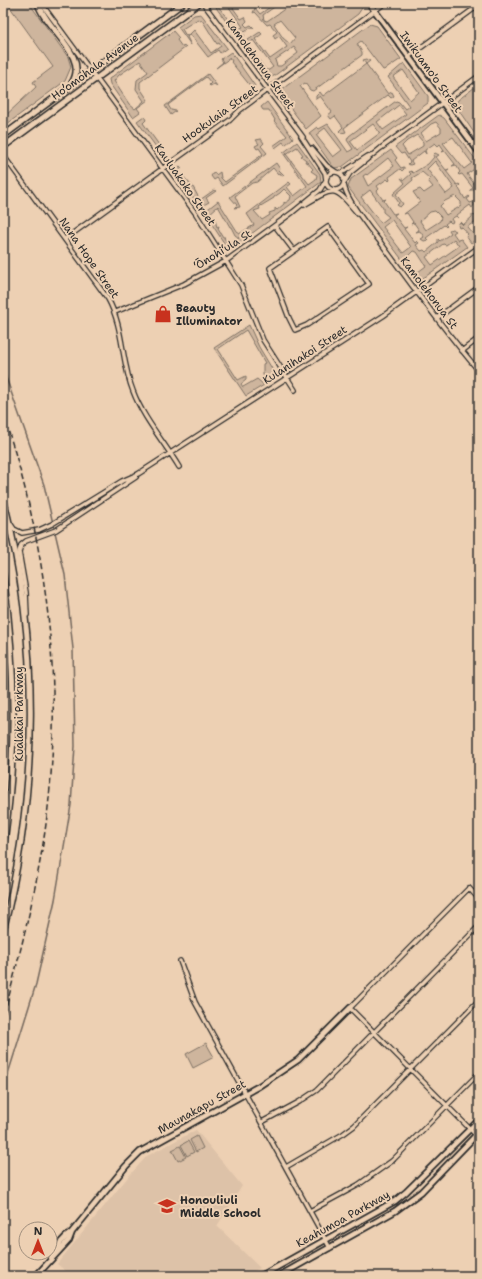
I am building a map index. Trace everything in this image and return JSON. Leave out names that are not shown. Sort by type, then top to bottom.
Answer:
[{"type":"main road","points":[[39,3],[42,13],[76,62],[76,76],[66,89]]},
{"type":"main road","name":"Ho’omohala Avenue","points":[[3,136],[183,3]]},
{"type":"main road","name":"Ho’omohala Avenue","points":[[3,147],[199,3]]},
{"type":"main road","name":"Kualakai Parkway","points":[[3,498],[8,517],[22,594],[27,636],[31,708],[28,788],[20,852],[3,930]]},
{"type":"main road","name":"Kualakai Parkway","points":[[3,575],[10,633],[14,700],[12,768],[3,848]]},
{"type":"street","name":"Kauluakoko Street","points":[[39,3],[196,214],[245,294],[263,340],[295,390]]},
{"type":"street","name":"Kamolehonua Street","points":[[203,3],[301,136],[324,170],[326,180]]},
{"type":"street","name":"Iwikuamo'o Street","points":[[369,3],[479,152]]},
{"type":"street","name":"Hookulaia Street","points":[[65,239],[230,120],[267,90],[385,3]]},
{"type":"street","points":[[408,57],[479,5]]},
{"type":"street","points":[[293,212],[325,192],[339,190],[350,173],[442,102],[479,76]]},
{"type":"street","name":"Kamolehonua Street","points":[[301,136],[327,166],[337,172]]},
{"type":"street","points":[[333,191],[328,188],[326,180],[328,175],[344,171],[381,148]]},
{"type":"street","name":"Nana Hope Street","points":[[3,155],[105,293],[115,312],[132,391],[141,408],[179,467]]},
{"type":"street","points":[[337,172],[343,176],[344,183]]},
{"type":"street","name":"‘Ōnohi‘ula St","points":[[115,312],[184,284],[226,261],[293,212],[320,190],[326,180]]},
{"type":"street","name":"Kamolehonua St","points":[[344,183],[346,192],[367,225]]},
{"type":"street","name":"Kamolehonua St","points":[[333,191],[344,197],[367,225],[462,351],[479,371]]},
{"type":"street","points":[[275,226],[294,252]]},
{"type":"street","points":[[328,227],[369,284],[308,325],[296,330],[289,318],[270,268],[294,252],[328,227]]},
{"type":"street","name":"Kulanihakoi Street","points":[[8,517],[11,525],[22,533],[48,526],[118,483],[138,474],[171,454],[417,292],[479,247]]},
{"type":"street","points":[[437,318],[479,287]]},
{"type":"street","points":[[462,351],[479,338]]},
{"type":"street","name":"Kulanihakoi Street","points":[[27,636],[26,599],[19,552],[24,542],[53,532],[124,487],[138,474]]},
{"type":"street","points":[[478,1135],[410,1070],[350,1008],[469,888],[479,898]]},
{"type":"street","points":[[262,1122],[299,1102],[317,1090],[479,926]]},
{"type":"street","points":[[180,961],[195,1002],[247,1093],[330,1248]]},
{"type":"street","points":[[286,1167],[349,1130],[479,1000]]},
{"type":"street","name":"Maunakapu Street","points":[[36,1276],[69,1240],[72,1232],[126,1166],[140,1152],[247,1093],[298,1060],[350,1008]]},
{"type":"street","points":[[310,1211],[377,1173],[392,1161],[479,1073]]},
{"type":"street","name":"Keahumoa Parkway","points":[[260,1276],[395,1201],[479,1120]]},
{"type":"street","name":"Keahumoa Parkway","points":[[279,1276],[373,1224],[412,1199],[478,1135]]},
{"type":"shaded area","points":[[7,3],[29,3],[68,57],[71,67],[65,81],[3,127],[3,118],[36,87],[33,82],[53,67]]},
{"type":"shaded area","points":[[215,3],[220,3],[218,6],[236,30],[243,27],[226,3],[231,6],[234,3],[236,5],[233,8],[241,19],[245,17],[247,21],[244,24],[247,27],[251,25],[254,28],[250,28],[245,32],[243,30],[239,33],[241,36],[245,35],[239,39],[217,9]]},
{"type":"shaded area","points":[[267,3],[280,3],[263,15],[264,20],[267,21],[286,8],[284,3],[360,3],[362,8],[358,14],[274,76],[269,77],[242,44],[260,32],[262,34],[255,39],[270,59],[287,47],[279,36],[275,39],[273,35],[277,32],[270,24],[267,25],[255,12],[253,13],[255,8],[260,14],[270,7]],"holes":[[[280,20],[295,38],[290,44],[283,38],[274,24]],[[253,40],[273,67],[266,70],[248,46]],[[294,47],[298,53],[281,66],[277,66],[275,60]]]},
{"type":"shaded area","points":[[201,14],[227,48],[220,53],[218,50],[208,57],[190,34],[187,37],[191,45],[178,27],[194,15]],"holes":[[[198,19],[200,21],[202,20],[217,44],[219,43],[221,46],[211,53],[194,30],[186,36],[182,29]]]},
{"type":"shaded area","points":[[370,24],[377,26],[401,59],[383,70],[361,41],[357,44],[362,52],[362,55],[313,91],[310,90],[305,83],[300,86],[321,116],[306,129],[281,95],[281,90]]},
{"type":"shaded area","points":[[173,31],[179,38],[177,40],[182,47],[186,47],[140,82],[140,88],[148,100],[137,108],[140,112],[133,117],[110,84],[109,79]],"holes":[[[140,61],[148,72],[137,80],[136,89],[144,101],[135,109],[129,104],[114,81],[119,75]]]},
{"type":"shaded area","points":[[231,52],[255,86],[252,88],[231,62],[232,61],[230,58],[216,68],[223,62],[221,59]]},
{"type":"shaded area","points":[[367,59],[370,61],[366,64],[363,60]]},
{"type":"shaded area","points":[[404,63],[428,96],[428,103],[342,167],[334,168],[309,133],[317,127],[319,129],[328,124],[348,152],[353,149],[347,140],[349,136],[396,101],[399,102],[405,109],[409,106],[388,77]],"holes":[[[403,70],[419,92],[410,100],[393,77]],[[399,105],[406,114],[383,130],[377,122]],[[373,124],[380,133],[357,150],[350,141]],[[325,128],[342,150],[333,157],[316,135]]]},
{"type":"shaded area","points":[[366,64],[388,94],[392,92],[394,96],[391,98],[388,95],[344,128],[346,132],[341,133],[339,131],[343,127],[335,116],[331,119],[328,115],[332,112],[320,96],[316,99],[316,96],[320,92],[323,96]]},
{"type":"shaded area","points":[[208,74],[217,86],[214,84],[210,86],[209,85],[211,83],[206,77],[168,105],[171,110],[176,111],[171,115],[165,106]]},
{"type":"shaded area","points":[[479,84],[479,140],[455,105],[458,100]]},
{"type":"shaded area","points":[[267,102],[293,138],[285,145],[283,142],[275,148],[273,146],[287,136],[274,121],[275,120],[269,110],[263,110],[261,107]]},
{"type":"shaded area","points":[[439,115],[444,118],[479,164],[479,174],[476,168],[467,174],[478,189],[479,197],[474,190],[470,190],[473,188],[462,174],[458,174],[460,172],[456,165],[452,166],[455,164],[445,151],[442,152],[444,150],[440,144],[438,146],[435,143],[425,150],[426,154],[424,151],[411,161],[413,164],[410,165],[408,164],[410,162],[404,153],[401,154],[395,147]],"holes":[[[436,122],[441,128],[441,132],[426,141],[421,133],[431,124]],[[417,135],[423,142],[423,146],[408,155],[402,146]],[[453,137],[472,163],[464,169],[443,143]]]},
{"type":"shaded area","points":[[144,116],[146,120],[143,123],[165,153],[162,155],[137,121]]},
{"type":"shaded area","points":[[261,139],[264,143],[261,146],[267,153],[223,186],[217,178],[214,180],[211,176],[214,172],[216,175],[220,172],[221,178],[225,182],[263,154],[259,148],[257,149],[255,146],[259,144],[256,140]]},
{"type":"shaded area","points":[[297,142],[320,174],[321,182],[235,246],[230,248],[226,246],[204,212],[218,201],[239,234],[254,225],[247,214],[289,182],[291,184],[287,187],[294,196],[307,186],[283,153]],"holes":[[[297,147],[303,155],[301,156],[306,160],[305,162],[307,162],[313,169],[311,171],[317,175],[316,179],[309,184],[286,154]],[[284,189],[291,196],[290,200],[285,203],[284,202],[284,204],[277,210],[275,208],[275,211],[269,213],[270,215],[262,220],[254,211],[260,209],[259,207]],[[218,206],[235,235],[239,238],[231,244],[227,242],[224,238],[225,237],[223,237],[218,229],[219,226],[217,227],[215,220],[213,221],[209,214]]]},
{"type":"shaded area","points":[[391,150],[397,158],[395,160],[401,168],[404,167],[404,169],[402,171],[400,169],[389,177],[389,181],[387,179],[377,186],[379,189],[377,191],[383,200],[386,199],[384,201],[393,214],[397,213],[394,215],[404,228],[407,227],[404,229],[415,243],[417,241],[419,243],[416,245],[421,251],[424,250],[426,252],[438,242],[438,239],[440,241],[451,233],[449,230],[452,229],[456,231],[453,233],[458,240],[461,239],[467,247],[422,279],[415,277],[348,187],[351,179]],"holes":[[[388,158],[394,166],[368,186],[363,176],[366,174],[367,175]],[[370,190],[383,208],[383,212],[389,217],[381,223],[361,197]],[[392,220],[411,247],[403,253],[383,227]],[[454,239],[459,246],[432,265],[426,257],[443,244],[446,245]],[[413,251],[417,252],[426,266],[418,272],[412,268],[407,257]]]},
{"type":"shaded area","points":[[435,153],[439,155],[436,157],[446,170],[449,169],[446,171],[457,185],[460,185],[458,187],[465,199],[469,196],[470,197],[467,199],[470,203],[473,202],[474,205],[472,208],[470,205],[457,215],[458,218],[456,216],[451,219],[453,222],[451,223],[449,221],[445,224],[447,226],[446,227],[444,225],[426,238],[428,240],[424,241],[421,239],[424,237],[420,231],[416,232],[419,230],[414,223],[411,224],[413,222],[407,213],[404,214],[420,202],[413,192],[420,189],[424,193],[433,187],[428,181],[430,179],[422,172],[412,178],[413,180],[396,194],[403,204],[400,207],[397,205],[399,203],[393,194],[405,183],[401,178],[404,180],[411,174],[409,172],[411,171],[413,173],[428,164],[434,157],[433,155]],"holes":[[[435,161],[454,188],[446,194],[427,169]],[[455,196],[461,202],[461,206],[446,215],[440,206],[445,201]],[[435,211],[441,217],[440,221],[426,230],[420,221],[430,212]]]},
{"type":"shaded area","points":[[276,163],[280,169],[279,170],[284,175],[282,176],[280,173],[278,174],[273,168],[257,182],[252,183],[235,196],[240,207],[234,208],[237,205],[230,197]]},
{"type":"shaded area","points":[[180,166],[182,168],[178,171],[193,187],[200,200],[214,190],[216,191],[206,198],[209,202],[200,207],[174,171]]},
{"type":"shaded area","points":[[479,213],[479,219],[467,227],[474,235],[479,231],[479,238],[471,243],[466,236],[468,234],[462,227],[459,228],[458,225],[460,222],[463,225],[472,217],[472,214],[474,216]]},
{"type":"shaded area","points":[[249,325],[259,347],[274,372],[274,377],[268,382],[263,375],[263,364],[265,363],[246,330],[218,349],[238,380],[246,376],[246,380],[241,384],[243,387],[257,379],[264,385],[246,396],[214,348]]},
{"type":"shaded area","points":[[206,1043],[214,1057],[193,1068],[186,1054]]},
{"type":"shaded area","name":"Honouliuli Middle School","points":[[196,1130],[242,1186],[217,1226],[260,1268],[246,1276],[72,1276],[57,1264],[147,1156]]},
{"type":"shaded area","points":[[197,1136],[203,1148],[196,1152],[190,1140]]},
{"type":"shaded area","points":[[188,1141],[194,1152],[187,1156],[181,1145]]},
{"type":"shaded area","points":[[180,1146],[186,1157],[178,1161],[172,1150]]},
{"type":"waterway","points":[[3,369],[44,485],[65,575],[73,649],[75,746],[71,805],[55,900],[36,984],[3,1090]]},
{"type":"railway","points":[[3,415],[19,465],[41,566],[48,617],[52,668],[53,720],[51,772],[42,849],[27,922],[3,1020]]},
{"type":"place","name":"Beauty Illuminator","points":[[163,314]]},
{"type":"place","name":"Honouliuli Middle School","points":[[167,1206]]}]
